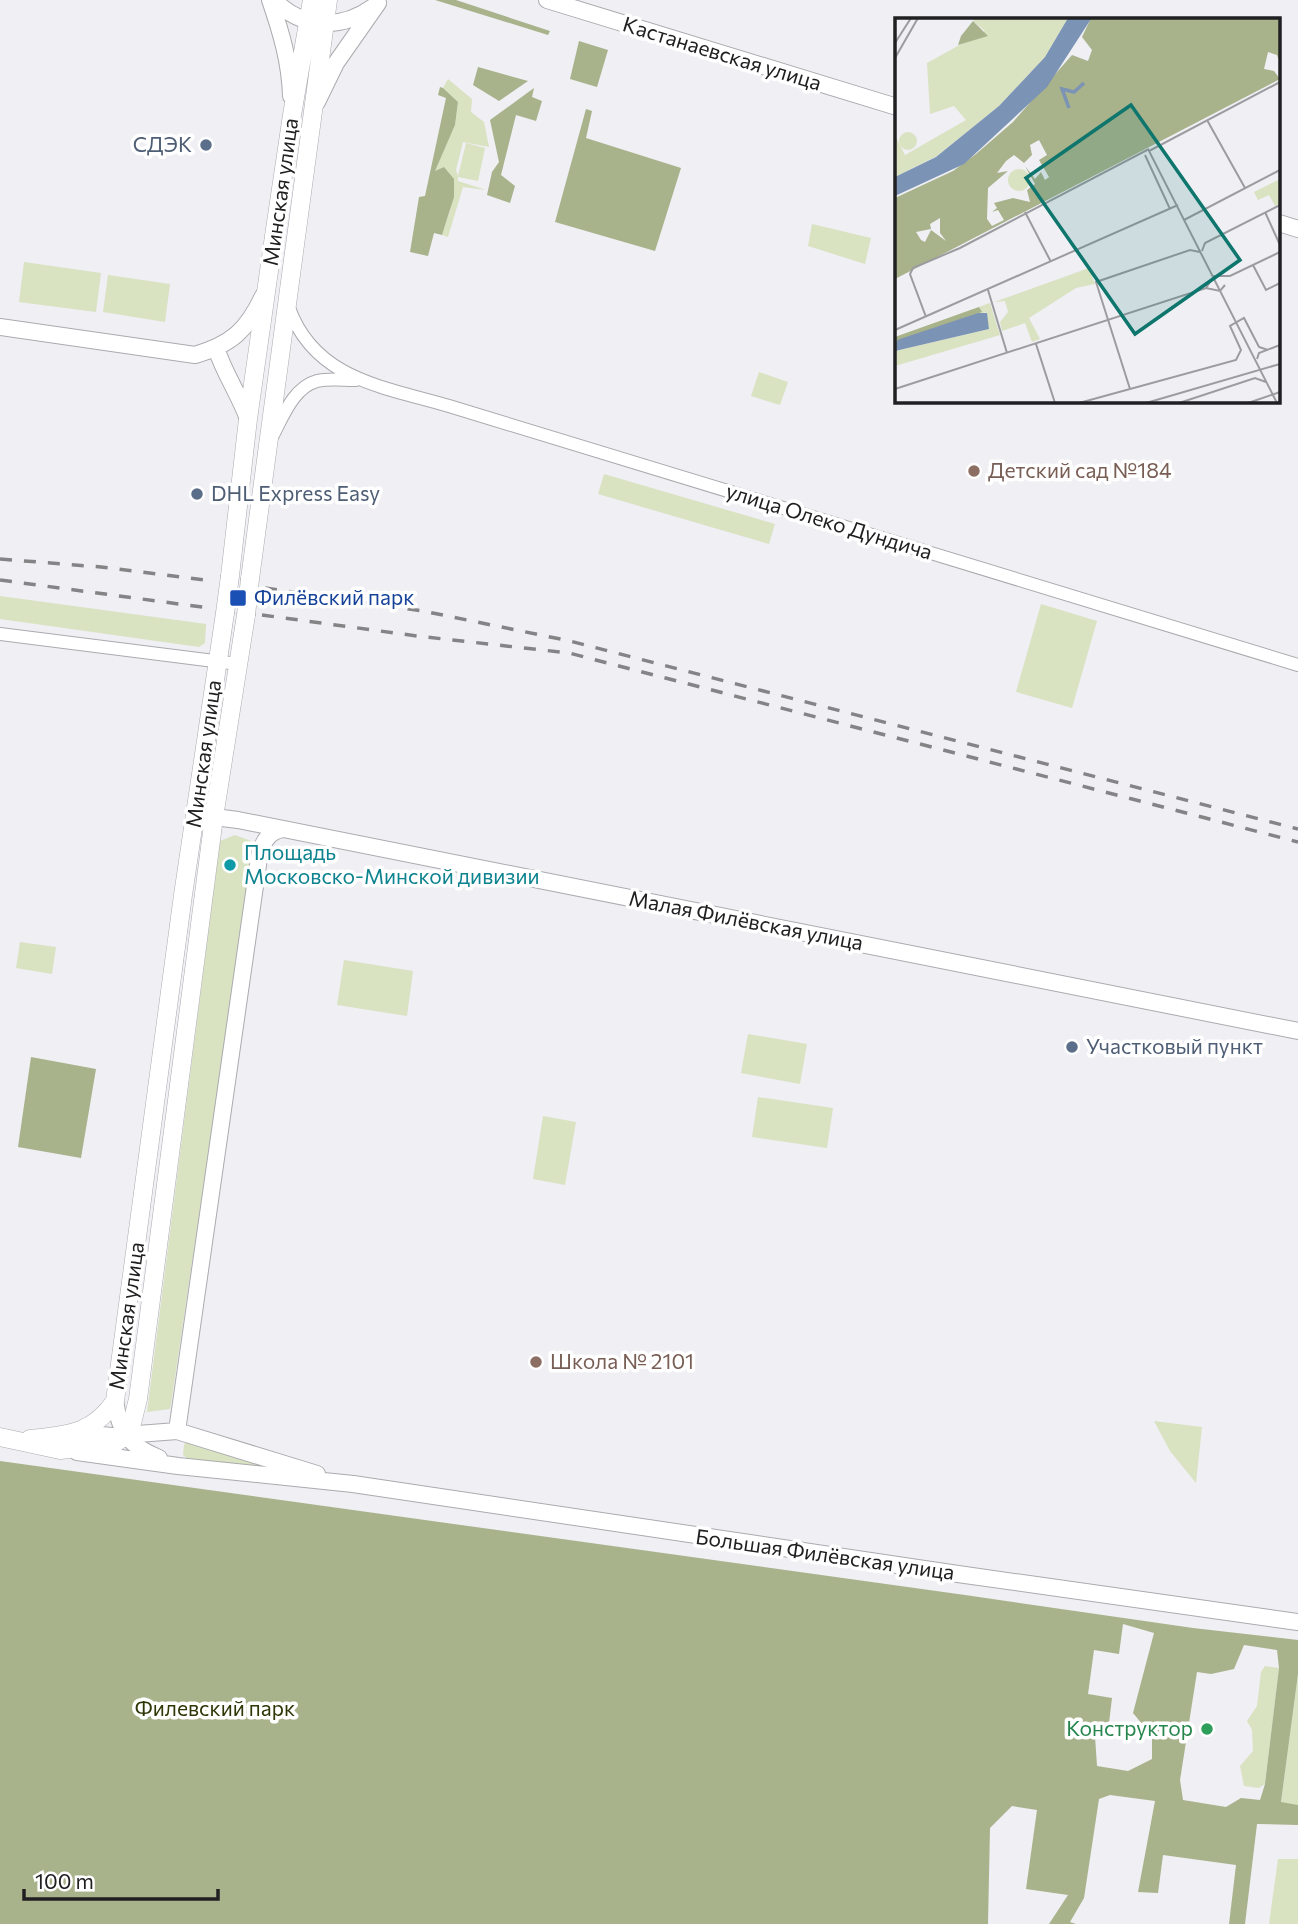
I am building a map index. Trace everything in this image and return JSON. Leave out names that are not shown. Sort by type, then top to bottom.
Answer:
[{"type":"main road","name":"Минская улица","points":[[125,1435],[132,1423],[138,1399],[214,817],[246,615],[312,114],[316,23],[312,0]]},
{"type":"main road","name":"Минская улица","points":[[20,1440],[77,1433],[99,1420],[115,1401],[194,818],[225,613],[248,419],[292,115],[316,23],[328,0]]},
{"type":"main road","points":[[60,1450],[109,1446],[125,1435]]},
{"type":"main road","name":"Большая Филёвская улица","points":[[0,1437],[60,1450]]},
{"type":"street","points":[[272,0],[295,17],[316,23],[334,23],[358,15],[379,2]]},
{"type":"street","points":[[272,0],[290,70],[292,115]]},
{"type":"street","name":"Кастанаевская улица","points":[[547,0],[895,106]]},
{"type":"street","points":[[312,114],[336,63],[379,2]]},
{"type":"street","points":[[1280,223],[1298,229]]},
{"type":"street","points":[[0,327],[195,355],[216,348],[243,330],[253,317],[267,288]]},
{"type":"street","name":"улица Олеко Дундича","points":[[287,305],[308,344],[338,370],[360,380],[1298,665]]},
{"type":"street","points":[[216,348],[248,419]]},
{"type":"street","name":"улица Олеко Дундича","points":[[268,443],[301,389],[316,381],[360,380]]},
{"type":"street","points":[[0,634],[238,664]]},
{"type":"street","name":"Малая Филёвская улица","points":[[194,818],[214,817],[284,829],[1298,1031]]},
{"type":"street","points":[[177,1431],[260,851],[268,836],[284,829]]},
{"type":"street","points":[[138,1399],[143,1414],[159,1433]]},
{"type":"street","points":[[115,1401],[125,1435]]},
{"type":"street","name":"Большая Филёвская улица","points":[[77,1433],[125,1435],[177,1431],[353,1484]]},
{"type":"street","name":"Большая Филёвская улица","points":[[125,1435],[142,1450],[178,1466]]},
{"type":"street","name":"Большая Филёвская улица","points":[[60,1450],[178,1466],[353,1484],[1298,1622]]},
{"type":"green space","points":[[435,0],[456,0],[550,31],[548,35]]},
{"type":"green space","points":[[579,41],[608,50],[597,87],[570,79]]},
{"type":"green space","points":[[478,67],[528,81],[499,101],[473,85]]},
{"type":"green space","points":[[448,79],[472,99],[471,112],[484,122],[489,147],[463,142],[456,170],[458,176],[466,143],[485,148],[478,181],[458,177],[458,181],[486,190],[463,187],[448,237],[442,235],[452,201],[452,185],[444,167],[434,172],[455,125],[458,102],[443,88]]},
{"type":"green space","points":[[440,87],[458,102],[455,125],[435,171],[444,167],[454,179],[454,197],[442,235],[434,233],[428,256],[410,252],[419,197],[425,196],[446,98],[438,95]]},
{"type":"green space","points":[[534,88],[532,97],[542,101],[536,121],[516,115],[501,175],[515,186],[510,203],[487,195],[492,172],[499,162],[490,120]]},
{"type":"green space","points":[[586,109],[592,111],[586,138],[681,168],[655,251],[555,222]]},
{"type":"green space","points":[[812,224],[871,238],[865,264],[808,246]]},
{"type":"green space","points":[[24,262],[101,273],[96,312],[19,302]]},
{"type":"green space","points":[[108,275],[170,284],[165,322],[103,312]]},
{"type":"green space","points":[[759,372],[788,382],[780,405],[751,396]]},
{"type":"green space","points":[[604,474],[775,524],[769,544],[598,494]]},
{"type":"green space","points":[[0,596],[206,624],[205,643],[199,647],[0,619]]},
{"type":"green space","points":[[1041,604],[1097,621],[1072,708],[1016,692]]},
{"type":"green space","points":[[235,835],[251,841],[253,852],[171,1404],[170,1409],[147,1412],[220,841]]},
{"type":"green space","points":[[20,942],[56,947],[52,974],[16,968]]},
{"type":"green space","points":[[344,960],[413,971],[407,1016],[337,1005]]},
{"type":"green space","points":[[748,1034],[807,1044],[800,1084],[741,1073]]},
{"type":"green space","points":[[31,1057],[96,1069],[81,1158],[18,1147]]},
{"type":"green space","points":[[758,1097],[833,1108],[827,1148],[752,1137]]},
{"type":"green space","points":[[543,1116],[576,1122],[565,1185],[533,1179]]},
{"type":"green space","points":[[1154,1421],[1202,1427],[1196,1483],[1170,1451]]},
{"type":"green space","points":[[186,1442],[203,1444],[291,1474],[187,1458],[183,1455]]},
{"type":"green space","name":"Филевский парк","points":[[0,1461],[1193,1628],[1298,1640],[1298,1674],[1281,1802],[1298,1805],[1298,1825],[1257,1824],[1245,1924],[1229,1924],[1236,1865],[1163,1855],[1158,1893],[1138,1892],[1155,1801],[1110,1795],[1099,1799],[1084,1898],[1070,1922],[1076,1924],[1049,1924],[1068,1895],[1026,1889],[1037,1810],[1012,1806],[990,1828],[988,1924],[0,1924]],"holes":[[[1123,1624],[1154,1633],[1133,1713],[1152,1736],[1152,1759],[1128,1771],[1097,1766],[1094,1721],[1109,1723],[1112,1698],[1088,1694],[1094,1650],[1119,1654]],[[1244,1645],[1277,1650],[1279,1668],[1265,1784],[1260,1800],[1241,1798],[1226,1807],[1183,1800],[1180,1780],[1197,1672],[1211,1674],[1234,1669]]]},
{"type":"green space","points":[[1265,1666],[1279,1668],[1265,1784],[1259,1788],[1244,1786],[1240,1766],[1253,1751],[1252,1730],[1247,1721],[1257,1706],[1261,1672]]},
{"type":"green space","points":[[1298,1674],[1298,1805],[1281,1803]]},
{"type":"green space","points":[[1278,1859],[1298,1859],[1298,1924],[1269,1924]]},
{"type":"railway","points":[[0,559],[101,567],[213,581]]},
{"type":"railway","points":[[0,580],[209,608]]},
{"type":"railway","points":[[265,588],[423,611],[570,641],[1298,829]]},
{"type":"railway","points":[[262,615],[569,653],[1298,842]]},
{"type":"place","name":"СДЭК","points":[[206,145]]},
{"type":"place","name":"Детский сад №184","points":[[974,471]]},
{"type":"place","name":"DHL Express Easy","points":[[197,494]]},
{"type":"place","name":"Филёвский парк","points":[[238,598]]},
{"type":"place","name":"Площадь Московско-Минской дивизии","points":[[230,865]]},
{"type":"place","name":"Участковый пункт","points":[[1072,1047]]},
{"type":"place","name":"Школа № 2101","points":[[536,1362]]},
{"type":"place","name":"Конструктор","points":[[1207,1729]]}]
